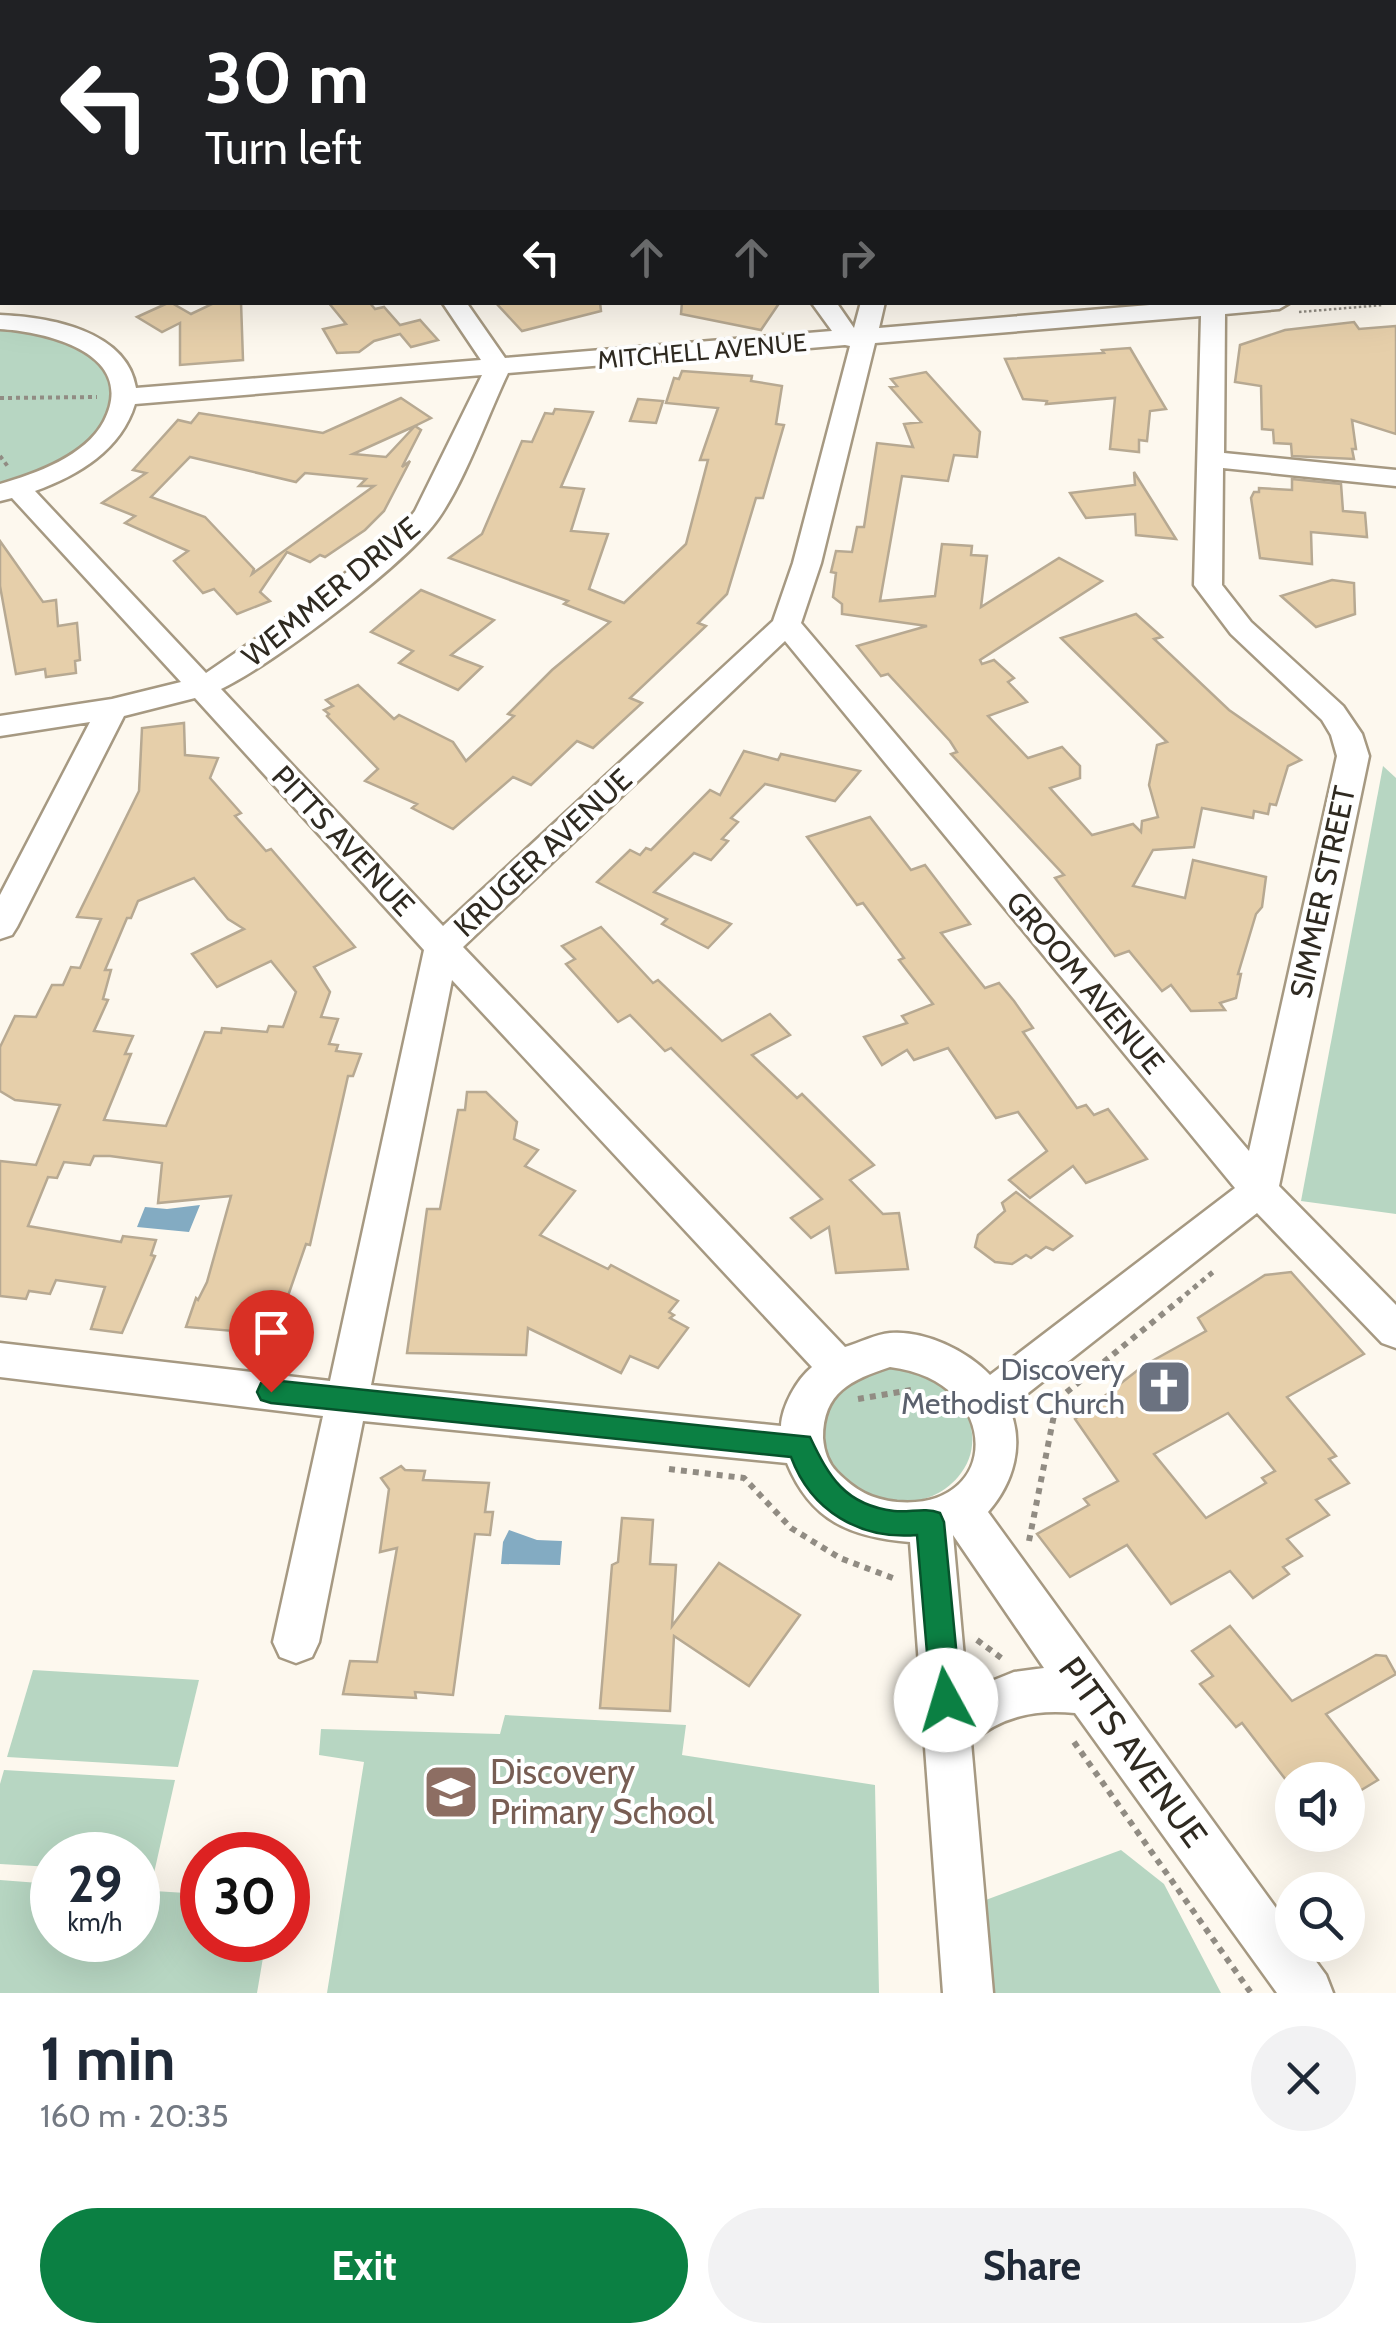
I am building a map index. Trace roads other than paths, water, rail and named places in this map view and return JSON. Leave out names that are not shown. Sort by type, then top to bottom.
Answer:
[{"type":"street","points":[[456,305],[498,367]]},
{"type":"street","points":[[826,305],[857,338]]},
{"type":"street","name":"KRUGER AVENUE","points":[[296,1642],[442,947],[786,624],[807,564],[857,338],[872,305]]},
{"type":"street","name":"MITCHELL AVENUE","points":[[125,397],[1213,305],[1282,308]]},
{"type":"street","name":"SIMMER STREET","points":[[1213,305],[1206,572],[1215,600],[1333,714],[1352,741],[1352,756],[1258,1190]]},
{"type":"street","points":[[9,491],[61,470],[94,447],[116,422],[125,397],[118,369],[96,345],[10,315]]},
{"type":"street","name":"WEMMER DRIVE","points":[[0,726],[112,709],[200,687],[240,665],[411,535],[441,493],[498,367]]},
{"type":"street","points":[[1208,459],[1396,478]]},
{"type":"street","name":"PITTS AVENUE","points":[[9,491],[200,687],[442,947],[838,1384]]},
{"type":"street","name":"GROOM AVENUE","points":[[786,624],[1258,1190],[1396,1330]]},
{"type":"street","points":[[0,927],[112,709]]},
{"type":"street","points":[[986,1402],[1258,1190]]},
{"type":"street","points":[[890,1350],[918,1353],[945,1363],[968,1380],[986,1402],[995,1424],[997,1448],[992,1471],[979,1492],[945,1515],[896,1524],[862,1516],[833,1499],[812,1475],[801,1446],[801,1415],[814,1387],[838,1384],[862,1354],[890,1350]]},
{"type":"street","points":[[0,1360],[801,1446]]},
{"type":"street","points":[[945,1515],[949,1730],[968,1993]]},
{"type":"street","name":"PITTS AVENUE","points":[[945,1515],[1088,1692],[1308,1993]]},
{"type":"street","points":[[949,1730],[972,1710],[1031,1689],[1088,1692]]},
{"type":"water","points":[[200,1205],[189,1232],[137,1227],[145,1207]]},
{"type":"water","points":[[509,1530],[537,1540],[562,1541],[560,1565],[501,1564],[503,1542]]},
{"type":"place","name":"Discovery Methodist Church","points":[[1164,1387]]},
{"type":"place","name":"Discovery Primary School","points":[[451,1792]]}]
